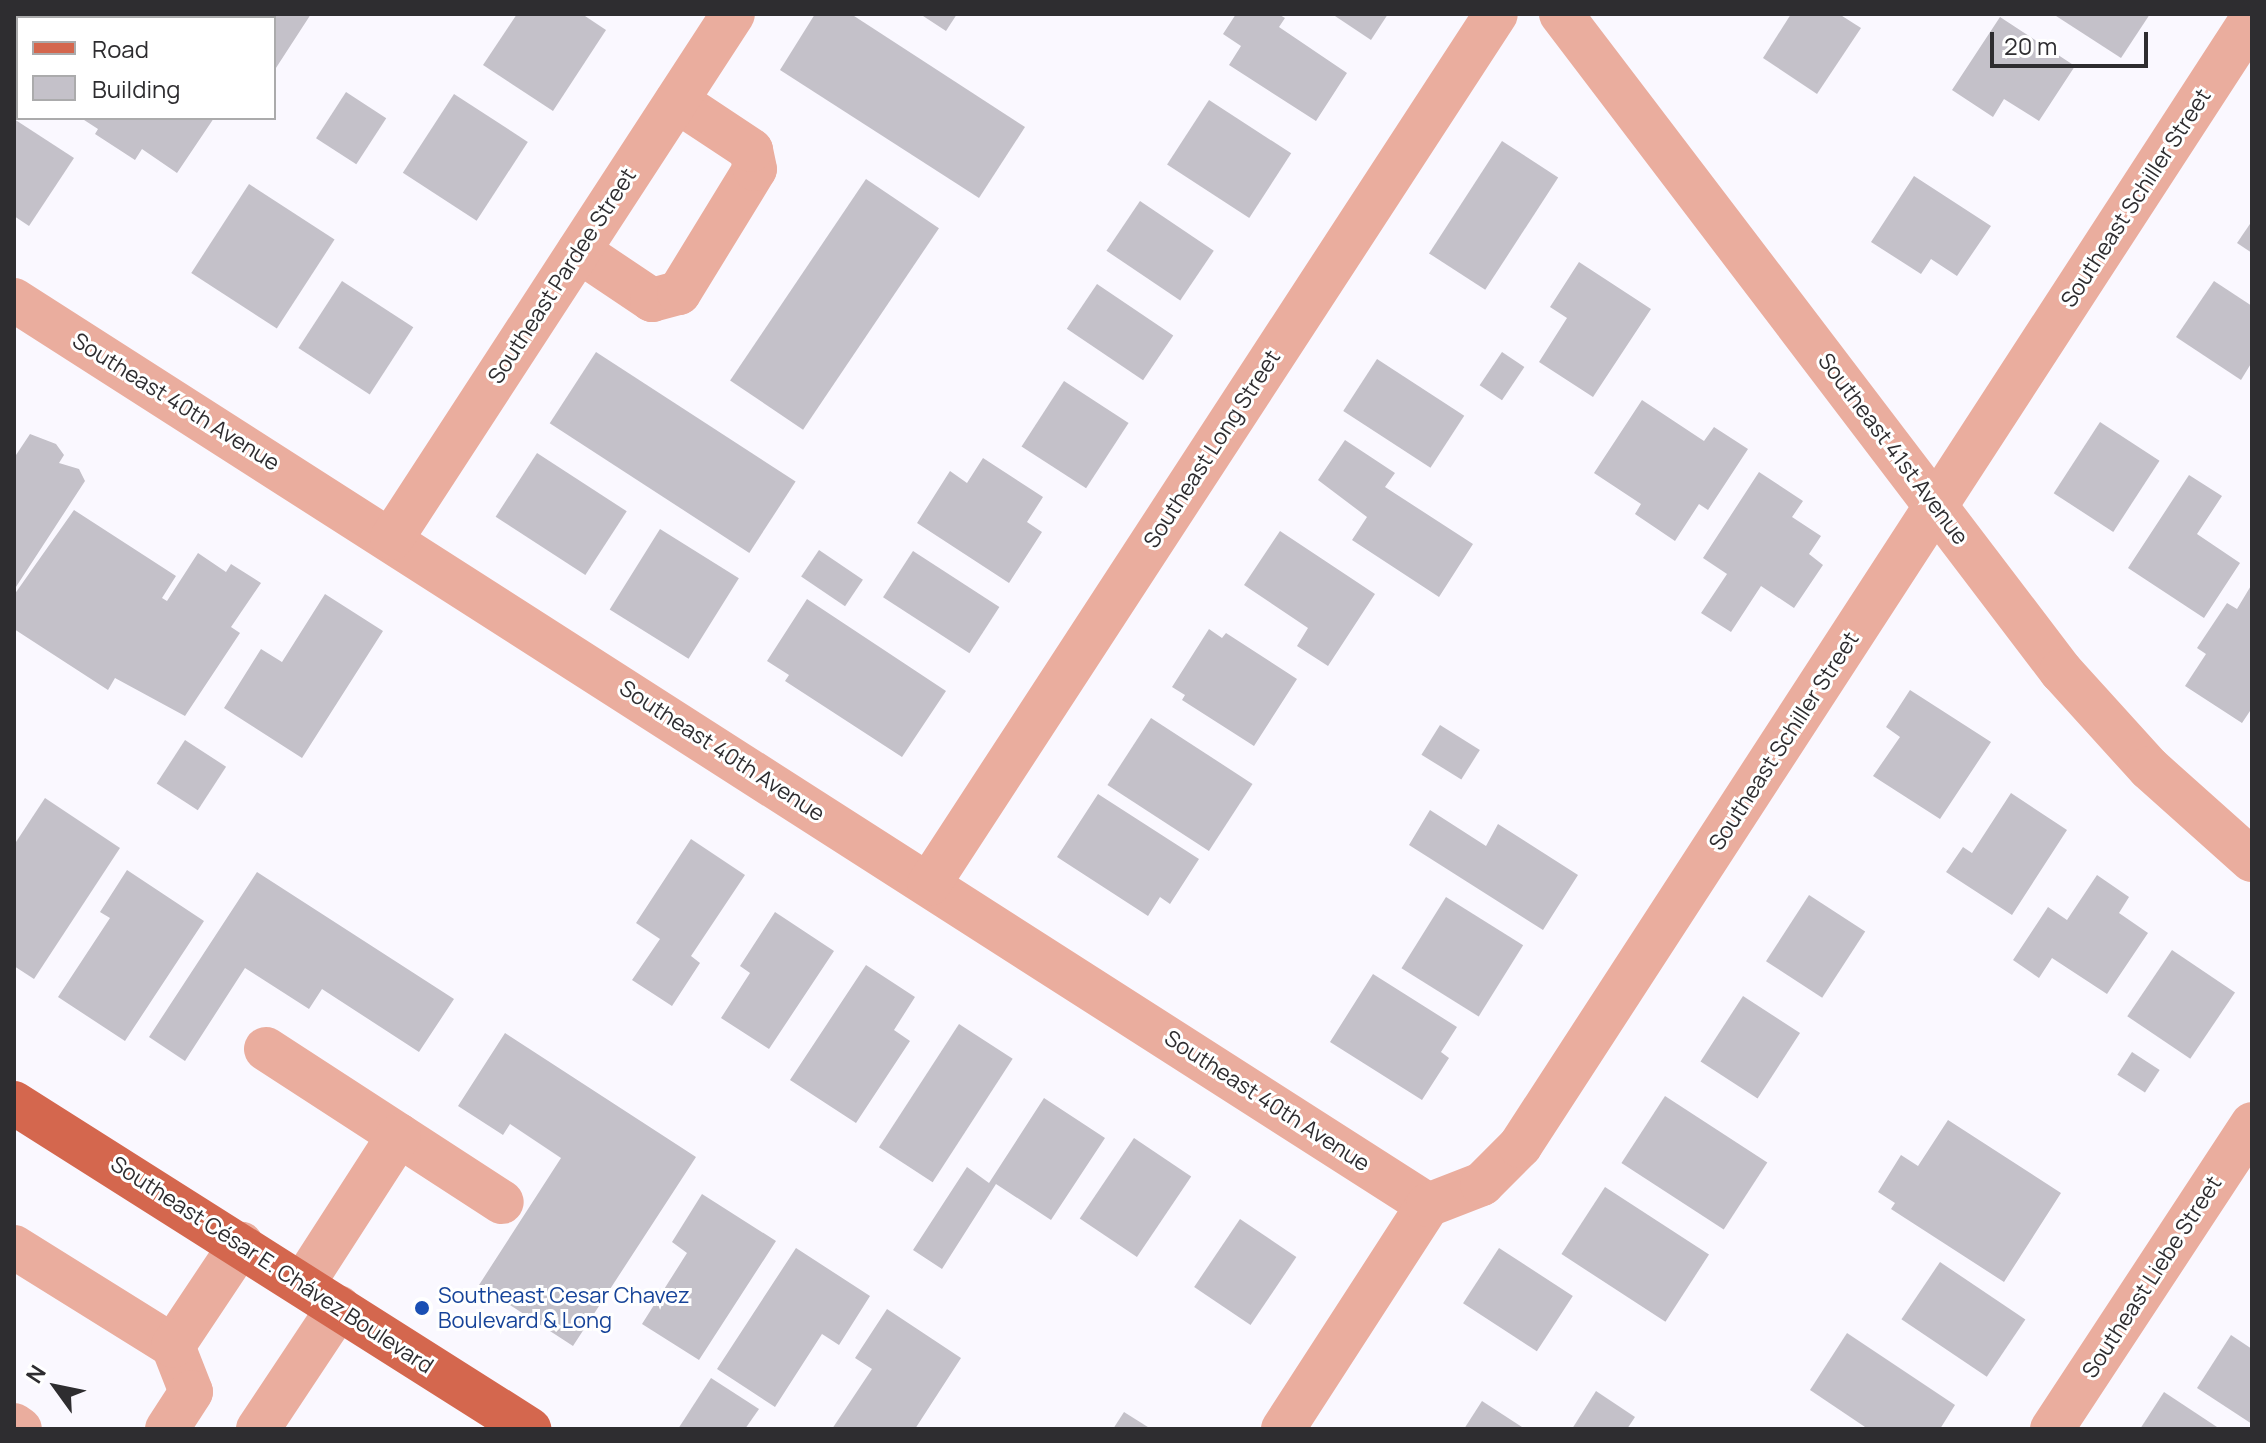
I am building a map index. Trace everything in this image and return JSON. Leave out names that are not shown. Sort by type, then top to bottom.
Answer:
[{"type":"main road","name":"Southeast César E. Chávez Boulevard","points":[[14,1103],[529,1429]]},
{"type":"street","name":"Southeast Pardee Street","points":[[392,538],[733,14]]},
{"type":"street","name":"Southeast Long Street","points":[[929,884],[1496,14]]},
{"type":"street","name":"Southeast 41st Avenue","points":[[1561,14],[2109,727],[2252,860]]},
{"type":"street","name":"Southeast Schiller Street","points":[[1428,1205],[1482,1184],[1520,1146],[2252,19]]},
{"type":"street","points":[[579,251],[652,300],[679,293],[755,169],[751,150],[677,101]]},
{"type":"street","name":"Southeast 40th Avenue","points":[[14,300],[392,538],[1428,1205]]},
{"type":"street","points":[[266,1049],[502,1202]]},
{"type":"street","name":"Southeast Liebe Street","points":[[2052,1429],[2252,1124]]},
{"type":"street","points":[[303,1284],[399,1135]]},
{"type":"street","points":[[1283,1429],[1428,1205]]},
{"type":"street","points":[[173,1346],[241,1244]]},
{"type":"street","points":[[14,1247],[173,1346],[191,1392],[167,1429]]},
{"type":"street","points":[[258,1429],[339,1307]]},
{"type":"street","points":[[14,1425],[20,1429]]},
{"type":"building","points":[[311,14],[276,68],[276,16],[185,16]]},
{"type":"building","points":[[517,14],[582,14],[606,30],[553,111],[483,65]]},
{"type":"building","points":[[815,14],[851,14],[1025,127],[979,198],[780,70]]},
{"type":"building","points":[[920,14],[957,14],[946,31]]},
{"type":"building","points":[[1236,14],[1278,14],[1285,18],[1279,27],[1347,73],[1316,121],[1229,65],[1241,46],[1223,34]]},
{"type":"building","points":[[1332,14],[1388,14],[1371,40]]},
{"type":"building","points":[[1791,14],[1839,14],[1861,28],[1817,94],[1763,58]]},
{"type":"building","points":[[2053,14],[2150,14],[2121,58]]},
{"type":"building","points":[[2000,17],[2075,66],[2039,121],[2004,99],[1993,117],[1952,90]]},
{"type":"building","points":[[346,92],[386,118],[356,164],[316,138]]},
{"type":"building","points":[[454,94],[528,142],[477,221],[403,173]]},
{"type":"building","points":[[1209,100],[1291,153],[1249,218],[1167,165]]},
{"type":"building","points":[[14,119],[74,158],[29,226],[14,216]]},
{"type":"building","points":[[84,120],[213,120],[177,173],[142,149],[135,160],[95,134],[98,129]]},
{"type":"building","points":[[1502,141],[1558,177],[1485,290],[1429,253]]},
{"type":"building","points":[[1914,176],[1991,226],[1957,276],[1931,259],[1921,274],[1871,242]]},
{"type":"building","points":[[866,179],[939,228],[803,430],[730,380]]},
{"type":"building","points":[[249,184],[335,240],[277,328],[191,273]]},
{"type":"building","points":[[1140,201],[1214,251],[1180,301],[1106,251]]},
{"type":"building","points":[[2252,221],[2252,253],[2237,243]]},
{"type":"building","points":[[1579,262],[1651,309],[1593,397],[1539,362],[1567,318],[1550,307]]},
{"type":"building","points":[[342,281],[413,327],[370,394],[298,348]]},
{"type":"building","points":[[2214,281],[2252,306],[2252,362],[2241,380],[2176,337]]},
{"type":"building","points":[[1097,284],[1173,335],[1143,380],[1067,329]]},
{"type":"building","points":[[596,352],[796,482],[749,553],[550,423]]},
{"type":"building","points":[[1502,352],[1524,367],[1502,400],[1480,385]]},
{"type":"building","points":[[1377,359],[1464,416],[1430,468],[1343,411]]},
{"type":"building","points":[[1064,381],[1129,423],[1086,488],[1022,446]]},
{"type":"building","points":[[1642,400],[1704,441],[1714,427],[1748,449],[1708,510],[1699,504],[1675,541],[1635,514],[1641,504],[1594,473]]},
{"type":"building","points":[[2100,422],[2160,461],[2113,532],[2054,493]]},
{"type":"building","points":[[30,434],[56,444],[64,455],[59,463],[79,469],[85,481],[14,590],[14,458]]},
{"type":"building","points":[[1345,440],[1395,473],[1385,487],[1473,544],[1439,597],[1352,540],[1367,517],[1318,480]]},
{"type":"building","points":[[537,453],[627,511],[585,575],[496,517]]},
{"type":"building","points":[[983,458],[1043,497],[1027,522],[1042,532],[1009,583],[917,523],[950,471],[967,483]]},
{"type":"building","points":[[1759,472],[1803,501],[1792,517],[1821,536],[1809,554],[1823,565],[1794,608],[1761,586],[1731,632],[1701,613],[1727,574],[1703,558]]},
{"type":"building","points":[[2189,475],[2222,496],[2197,534],[2240,563],[2204,618],[2128,568]]},
{"type":"building","points":[[74,510],[176,576],[162,598],[167,601],[198,553],[226,572],[231,564],[261,583],[231,627],[240,633],[185,716],[115,678],[108,690],[14,629],[14,595]]},
{"type":"building","points":[[660,529],[739,578],[689,659],[610,610]]},
{"type":"building","points":[[1280,531],[1375,594],[1328,666],[1297,646],[1308,628],[1244,585]]},
{"type":"building","points":[[819,550],[863,580],[845,606],[801,577]]},
{"type":"building","points":[[913,551],[999,607],[969,653],[883,597]]},
{"type":"building","points":[[2252,584],[2252,708],[2242,723],[2185,686],[2206,654],[2197,648],[2227,603],[2237,609]]},
{"type":"building","points":[[325,594],[383,631],[302,758],[224,708],[261,649],[282,662]]},
{"type":"building","points":[[807,599],[946,691],[902,757],[785,681],[789,675],[767,661]]},
{"type":"building","points":[[1209,629],[1222,638],[1226,633],[1297,679],[1254,746],[1182,700],[1185,695],[1172,687]]},
{"type":"building","points":[[1910,690],[1991,742],[1940,819],[1873,776],[1900,737],[1886,727]]},
{"type":"building","points":[[1151,718],[1252,784],[1209,851],[1107,785]]},
{"type":"building","points":[[1440,725],[1480,750],[1461,780],[1421,755]]},
{"type":"building","points":[[185,740],[226,767],[198,810],[157,784]]},
{"type":"building","points":[[2011,793],[2067,830],[2012,915],[1946,872],[1963,847],[1972,853]]},
{"type":"building","points":[[1098,794],[1199,859],[1170,904],[1160,897],[1148,916],[1057,857]]},
{"type":"building","points":[[45,798],[120,848],[34,979],[14,966],[14,845]]},
{"type":"building","points":[[1430,810],[1486,846],[1498,824],[1578,875],[1543,930],[1409,845]]},
{"type":"building","points":[[691,839],[745,875],[691,956],[700,963],[672,1006],[632,980],[660,939],[636,923]]},
{"type":"building","points":[[127,870],[204,921],[125,1041],[58,997],[110,918],[100,912]]},
{"type":"building","points":[[257,872],[454,999],[419,1052],[322,989],[309,1009],[245,968],[185,1061],[149,1037]]},
{"type":"building","points":[[2097,875],[2129,897],[2119,913],[2148,933],[2107,994],[2052,958],[2039,978],[2013,960],[2048,907],[2067,920]]},
{"type":"building","points":[[1809,895],[1865,931],[1822,998],[1766,961]]},
{"type":"building","points":[[1446,897],[1523,945],[1479,1016],[1401,968]]},
{"type":"building","points":[[775,912],[834,951],[769,1049],[721,1018],[750,973],[740,966]]},
{"type":"building","points":[[2172,950],[2235,992],[2190,1059],[2127,1016]]},
{"type":"building","points":[[866,965],[915,997],[894,1030],[910,1041],[856,1123],[790,1080]]},
{"type":"building","points":[[1373,974],[1457,1027],[1441,1052],[1449,1058],[1422,1100],[1330,1042]]},
{"type":"building","points":[[1743,996],[1800,1033],[1758,1098],[1701,1061]]},
{"type":"building","points":[[959,1024],[1013,1059],[933,1182],[879,1147]]},
{"type":"building","points":[[505,1033],[696,1157],[573,1346],[479,1285],[561,1158],[510,1124],[503,1135],[458,1106]]},
{"type":"building","points":[[2132,1052],[2160,1070],[2145,1093],[2117,1075]]},
{"type":"building","points":[[1665,1096],[1767,1162],[1724,1230],[1621,1163]]},
{"type":"building","points":[[1044,1098],[1105,1138],[1051,1220],[996,1184],[942,1269],[913,1250],[967,1167],[989,1183]]},
{"type":"building","points":[[1948,1120],[2061,1193],[2004,1282],[1891,1209],[1895,1203],[1878,1192],[1901,1155],[1918,1166]]},
{"type":"building","points":[[1134,1138],[1191,1177],[1137,1257],[1080,1218]]},
{"type":"building","points":[[1605,1187],[1709,1255],[1665,1322],[1561,1254]]},
{"type":"building","points":[[702,1194],[776,1241],[699,1360],[642,1324],[687,1253],[672,1242]]},
{"type":"building","points":[[1240,1219],[1296,1257],[1251,1325],[1194,1287]]},
{"type":"building","points":[[796,1248],[870,1296],[839,1345],[822,1334],[775,1407],[717,1369]]},
{"type":"building","points":[[1499,1248],[1573,1296],[1537,1351],[1463,1303]]},
{"type":"building","points":[[1940,1262],[2025,1320],[1987,1377],[1901,1319]]},
{"type":"building","points":[[887,1309],[961,1358],[915,1429],[832,1429],[872,1369],[855,1358]]},
{"type":"building","points":[[1847,1333],[1955,1405],[1940,1429],[1868,1429],[1810,1390]]},
{"type":"building","points":[[2231,1335],[2252,1349],[2252,1424],[2197,1388]]},
{"type":"building","points":[[711,1378],[759,1409],[745,1429],[678,1429]]},
{"type":"building","points":[[1596,1391],[1635,1417],[1627,1429],[1572,1429]]},
{"type":"building","points":[[2164,1392],[2220,1429],[2140,1429]]},
{"type":"building","points":[[1482,1401],[1525,1429],[1464,1429]]},
{"type":"building","points":[[1124,1412],[1151,1429],[1113,1429]]},
{"type":"place","name":"Southeast Cesar Chavez Boulevard & Long","points":[[422,1308]]}]
